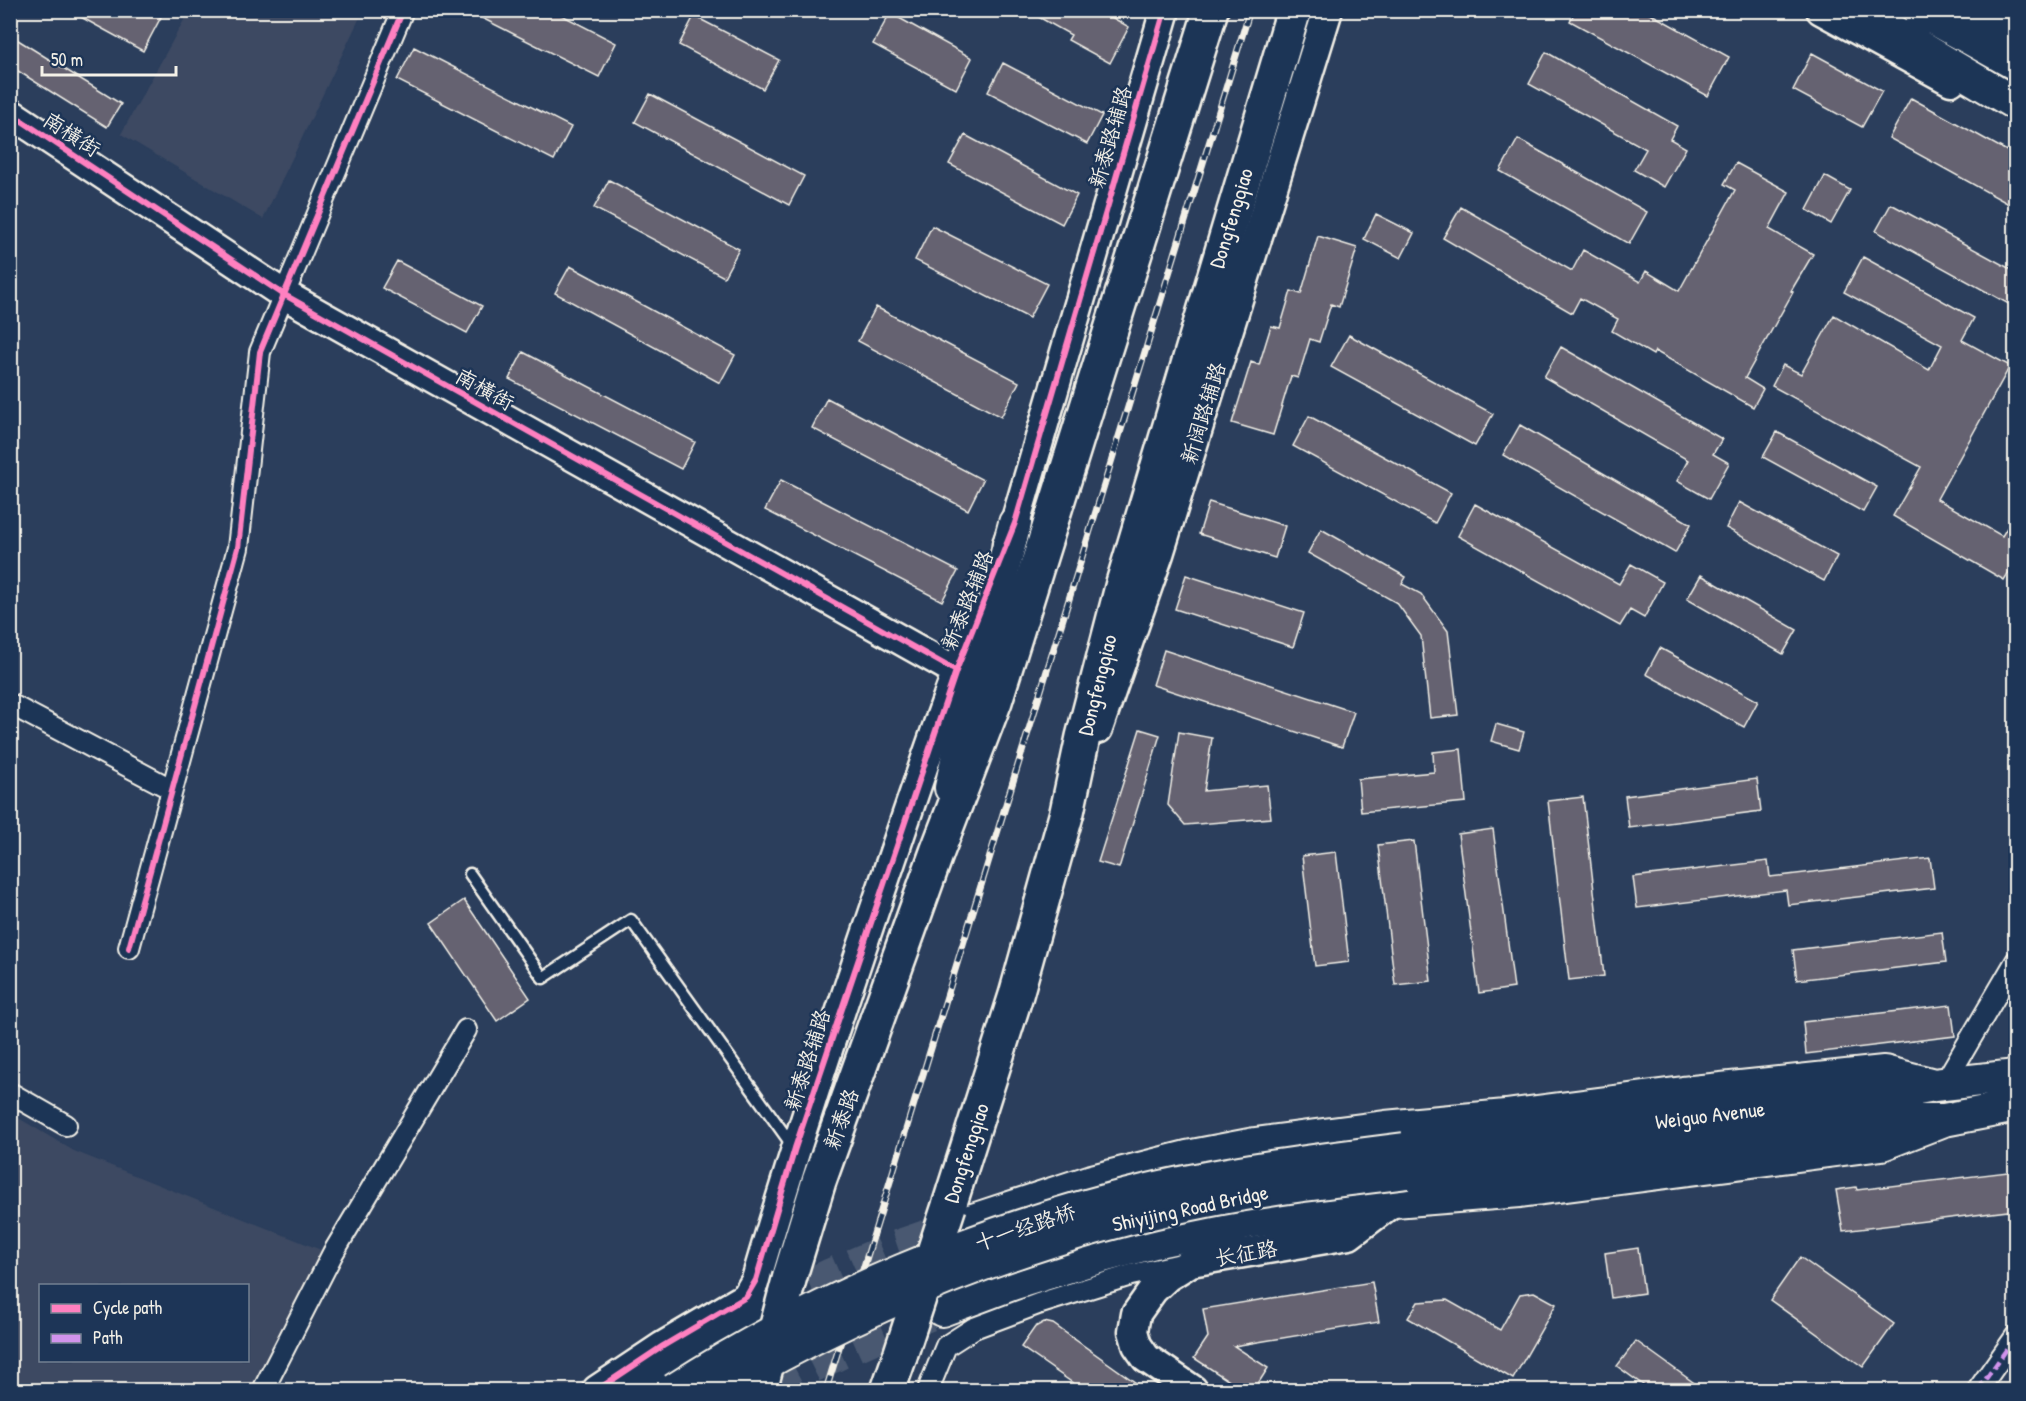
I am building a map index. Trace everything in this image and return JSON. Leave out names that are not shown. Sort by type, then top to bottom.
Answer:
[{"type":"highway","points":[[937,852],[995,701],[1211,10]]},
{"type":"highway","name":"Dongfengqiao","points":[[888,1390],[960,1214],[1016,995],[1067,812],[1083,737],[1123,583],[1294,10]]},
{"type":"highway","name":"新泰路","points":[[760,1390],[790,1275],[819,1181],[937,852]]},
{"type":"main road","points":[[1919,10],[2016,64]]},
{"type":"main road","points":[[1864,13],[2016,104]]},
{"type":"main road","points":[[937,852],[978,663],[1015,524]]},
{"type":"main road","points":[[960,1214],[1050,1194],[1187,1157],[1255,1144],[1399,1149],[1506,1116],[1683,1093],[1884,1072],[1939,1084]]},
{"type":"main road","name":"Weiguo Avenue","points":[[1887,1107],[1939,1084],[2001,1077]]},
{"type":"main road","name":"Weiguo Avenue","points":[[1399,1149],[1887,1107],[1944,1120],[2016,1106]]},
{"type":"main road","points":[[942,1310],[1012,1284],[1099,1257],[1158,1241],[1248,1222],[1394,1201],[1520,1191],[1882,1144],[1944,1120]]},
{"type":"main road","name":"Shiyijing Road Bridge","points":[[718,1390],[804,1343],[958,1274],[1057,1240],[1153,1213],[1206,1201],[1294,1186],[1399,1149]]},
{"type":"main road","name":"十一经路桥","points":[[674,1390],[754,1343],[875,1283],[1032,1223],[1094,1204],[1202,1179],[1299,1162],[1399,1149]]},
{"type":"main road","points":[[624,1390],[694,1346],[754,1302]]},
{"type":"street","points":[[129,948],[238,548],[260,352],[404,10]]},
{"type":"street","name":"新泰路辅路","points":[[754,1302],[756,1280],[795,1148],[956,671],[1015,524],[1165,10]]},
{"type":"street","name":"新阔路辅路","points":[[1067,812],[1108,704],[1159,554],[1328,10]]},
{"type":"street","points":[[1821,10],[1920,66],[2016,110]]},
{"type":"street","points":[[1972,10],[2016,32]]},
{"type":"street","points":[[1994,10],[2016,26]]},
{"type":"street","name":"南横街","points":[[10,113],[283,294],[956,671]]},
{"type":"street","points":[[10,704],[171,789]]},
{"type":"street","points":[[1939,1084],[2016,961]]},
{"type":"street","points":[[263,1390],[333,1253],[466,1030]]},
{"type":"street","points":[[2001,1077],[2016,1067]]},
{"type":"street","points":[[10,1093],[66,1125]]},
{"type":"street","points":[[1978,1114],[2016,1121]]},
{"type":"street","points":[[1394,1201],[1399,1149]]},
{"type":"street","name":"长征路","points":[[1193,1390],[1146,1358],[1137,1345],[1133,1331],[1136,1314],[1153,1290],[1167,1277],[1191,1262],[1349,1235],[1394,1201]]},
{"type":"street","points":[[928,1390],[946,1346],[974,1328],[1038,1304],[1100,1285],[1191,1262]]},
{"type":"street","points":[[597,1390],[663,1346],[754,1302]]},
{"type":"street","points":[[1978,1390],[2016,1336]]},
{"type":"lane","points":[[470,874],[543,978],[631,920],[795,1148]]},
{"type":"shaded area","points":[[189,11],[363,11],[263,219],[121,134]]},
{"type":"shaded area","points":[[10,1113],[74,1151],[331,1254],[259,1390],[11,1390]]},
{"type":"building","points":[[68,10],[148,10],[161,17],[143,51]]},
{"type":"building","points":[[466,10],[552,10],[616,43],[599,77]]},
{"type":"building","points":[[1026,10],[1099,10],[1129,27],[1110,63],[1068,40],[1071,35]]},
{"type":"building","points":[[1576,10],[1644,10],[1729,57],[1708,96],[1570,21]]},
{"type":"building","points":[[890,13],[972,58],[956,89],[873,44]]},
{"type":"building","points":[[694,16],[779,60],[763,89],[679,45]]},
{"type":"building","points":[[10,35],[121,104],[107,127],[10,66]]},
{"type":"building","points":[[414,47],[571,127],[554,160],[397,80]]},
{"type":"building","points":[[1546,52],[1677,126],[1670,139],[1686,148],[1664,187],[1634,170],[1646,149],[1529,84]]},
{"type":"building","points":[[1812,53],[1882,91],[1862,127],[1793,90]]},
{"type":"building","points":[[1003,63],[1102,115],[1087,144],[988,92]]},
{"type":"building","points":[[650,94],[804,176],[789,205],[635,122]]},
{"type":"building","points":[[1911,98],[2016,156],[2016,208],[1889,138]]},
{"type":"building","points":[[965,135],[1077,195],[1062,224],[949,164]]},
{"type":"building","points":[[1518,139],[1647,212],[1629,244],[1500,171]]},
{"type":"building","points":[[1736,163],[1789,192],[1769,229],[1813,254],[1745,378],[1763,389],[1753,407],[1655,351],[1653,355],[1612,331],[1618,319],[1580,298],[1572,313],[1443,238],[1461,207],[1572,271],[1583,250],[1640,282],[1646,271],[1679,291],[1735,190],[1724,184]]},
{"type":"building","points":[[1825,176],[1850,190],[1831,224],[1807,210]]},
{"type":"building","points":[[609,180],[739,249],[724,277],[594,208]]},
{"type":"building","points":[[1891,204],[2016,272],[2016,308],[1876,231]]},
{"type":"building","points":[[1376,214],[1414,233],[1401,258],[1364,239]]},
{"type":"building","points":[[932,226],[1047,284],[1029,318],[915,260]]},
{"type":"building","points":[[1318,236],[1357,248],[1339,307],[1331,304],[1319,342],[1310,339],[1298,378],[1291,376],[1273,435],[1232,423],[1251,362],[1259,365],[1271,326],[1280,328],[1291,291],[1301,294]]},
{"type":"building","points":[[1863,257],[1974,318],[1962,340],[2010,366],[1937,499],[2002,536],[2016,513],[2016,561],[2004,580],[1893,516],[1921,467],[1772,386],[1783,365],[1801,374],[1834,315],[1929,370],[1942,345],[1844,292]]},
{"type":"building","points":[[397,261],[482,306],[467,333],[382,288]]},
{"type":"building","points":[[570,266],[735,355],[720,383],[555,293]]},
{"type":"building","points":[[876,307],[1019,382],[1001,417],[858,341]]},
{"type":"building","points":[[1349,335],[1493,414],[1475,446],[1331,367]]},
{"type":"building","points":[[1561,347],[1722,439],[1713,454],[1729,463],[1709,499],[1677,481],[1688,460],[1544,377]]},
{"type":"building","points":[[523,352],[695,442],[681,469],[509,379]]},
{"type":"building","points":[[827,398],[983,480],[968,510],[812,428]]},
{"type":"building","points":[[1309,416],[1451,493],[1435,523],[1293,446]]},
{"type":"building","points":[[1520,425],[1691,524],[1675,553],[1503,455]]},
{"type":"building","points":[[1777,432],[1877,487],[1863,512],[1763,457]]},
{"type":"building","points":[[781,480],[958,571],[942,601],[765,510]]},
{"type":"building","points":[[1209,502],[1285,526],[1275,558],[1199,534]]},
{"type":"building","points":[[1739,502],[1837,556],[1824,581],[1726,528]]},
{"type":"building","points":[[1475,504],[1619,584],[1631,564],[1663,582],[1644,618],[1630,610],[1620,626],[1458,536]]},
{"type":"building","points":[[1321,529],[1406,577],[1402,584],[1421,594],[1448,631],[1458,715],[1430,718],[1421,636],[1397,603],[1308,553]]},
{"type":"building","points":[[1186,575],[1304,613],[1293,647],[1175,609]]},
{"type":"building","points":[[1701,575],[1797,630],[1783,654],[1687,599]]},
{"type":"building","points":[[1660,648],[1758,701],[1744,727],[1646,674]]},
{"type":"building","points":[[1164,650],[1354,712],[1342,747],[1153,685]]},
{"type":"building","points":[[1496,724],[1524,732],[1519,749],[1491,741]]},
{"type":"building","points":[[1140,729],[1160,735],[1119,868],[1098,862]]},
{"type":"building","points":[[1179,732],[1212,738],[1204,791],[1267,785],[1271,818],[1185,825],[1168,805]]},
{"type":"building","points":[[1461,749],[1466,802],[1361,812],[1358,779],[1434,772],[1433,752]]},
{"type":"building","points":[[1757,779],[1761,811],[1629,828],[1625,796]]},
{"type":"building","points":[[1583,797],[1604,976],[1569,980],[1548,801]]},
{"type":"building","points":[[1493,829],[1514,988],[1479,993],[1458,834]]},
{"type":"building","points":[[1414,841],[1431,981],[1395,985],[1378,845]]},
{"type":"building","points":[[1336,852],[1349,962],[1315,966],[1302,856]]},
{"type":"building","points":[[1930,858],[1934,888],[1788,905],[1786,890],[1637,908],[1633,877],[1768,861],[1770,877]]},
{"type":"building","points":[[464,900],[530,998],[497,1021],[431,923]]},
{"type":"building","points":[[1942,932],[1946,962],[1797,980],[1793,950]]},
{"type":"building","points":[[1951,1005],[1955,1036],[1806,1054],[1803,1022]]},
{"type":"building","points":[[2016,1171],[2016,1210],[1843,1231],[1836,1190],[1856,1187],[1857,1190]]},
{"type":"building","points":[[1638,1248],[1644,1293],[1611,1298],[1605,1253]]},
{"type":"building","points":[[1800,1257],[1894,1324],[1863,1367],[1770,1300]]},
{"type":"building","points":[[1372,1282],[1379,1322],[1234,1346],[1268,1368],[1254,1390],[1243,1390],[1194,1358],[1208,1337],[1203,1309]]},
{"type":"building","points":[[1534,1292],[1556,1304],[1513,1379],[1408,1318],[1418,1302],[1447,1300],[1500,1330],[1520,1294]]},
{"type":"building","points":[[1044,1322],[1053,1324],[1146,1390],[1083,1390],[1021,1347],[1035,1327]]},
{"type":"building","points":[[1636,1341],[1704,1390],[1650,1390],[1617,1366]]},
{"type":"tunnel","points":[[766,1305],[891,1248],[961,1224]]},
{"type":"tunnel","points":[[770,1390],[850,1349],[932,1314]]},
{"type":"railway","points":[[826,1390],[1250,10]]},
{"type":"marked path","points":[[1978,1390],[2016,1336]]},
{"type":"cycle path","points":[[129,948],[238,548],[260,352],[403,10]]},
{"type":"cycle path","points":[[597,1390],[663,1346],[746,1297],[756,1280],[795,1148],[956,671],[1015,523],[1165,10]]},
{"type":"cycle path","points":[[10,113],[283,294],[956,671]]}]
